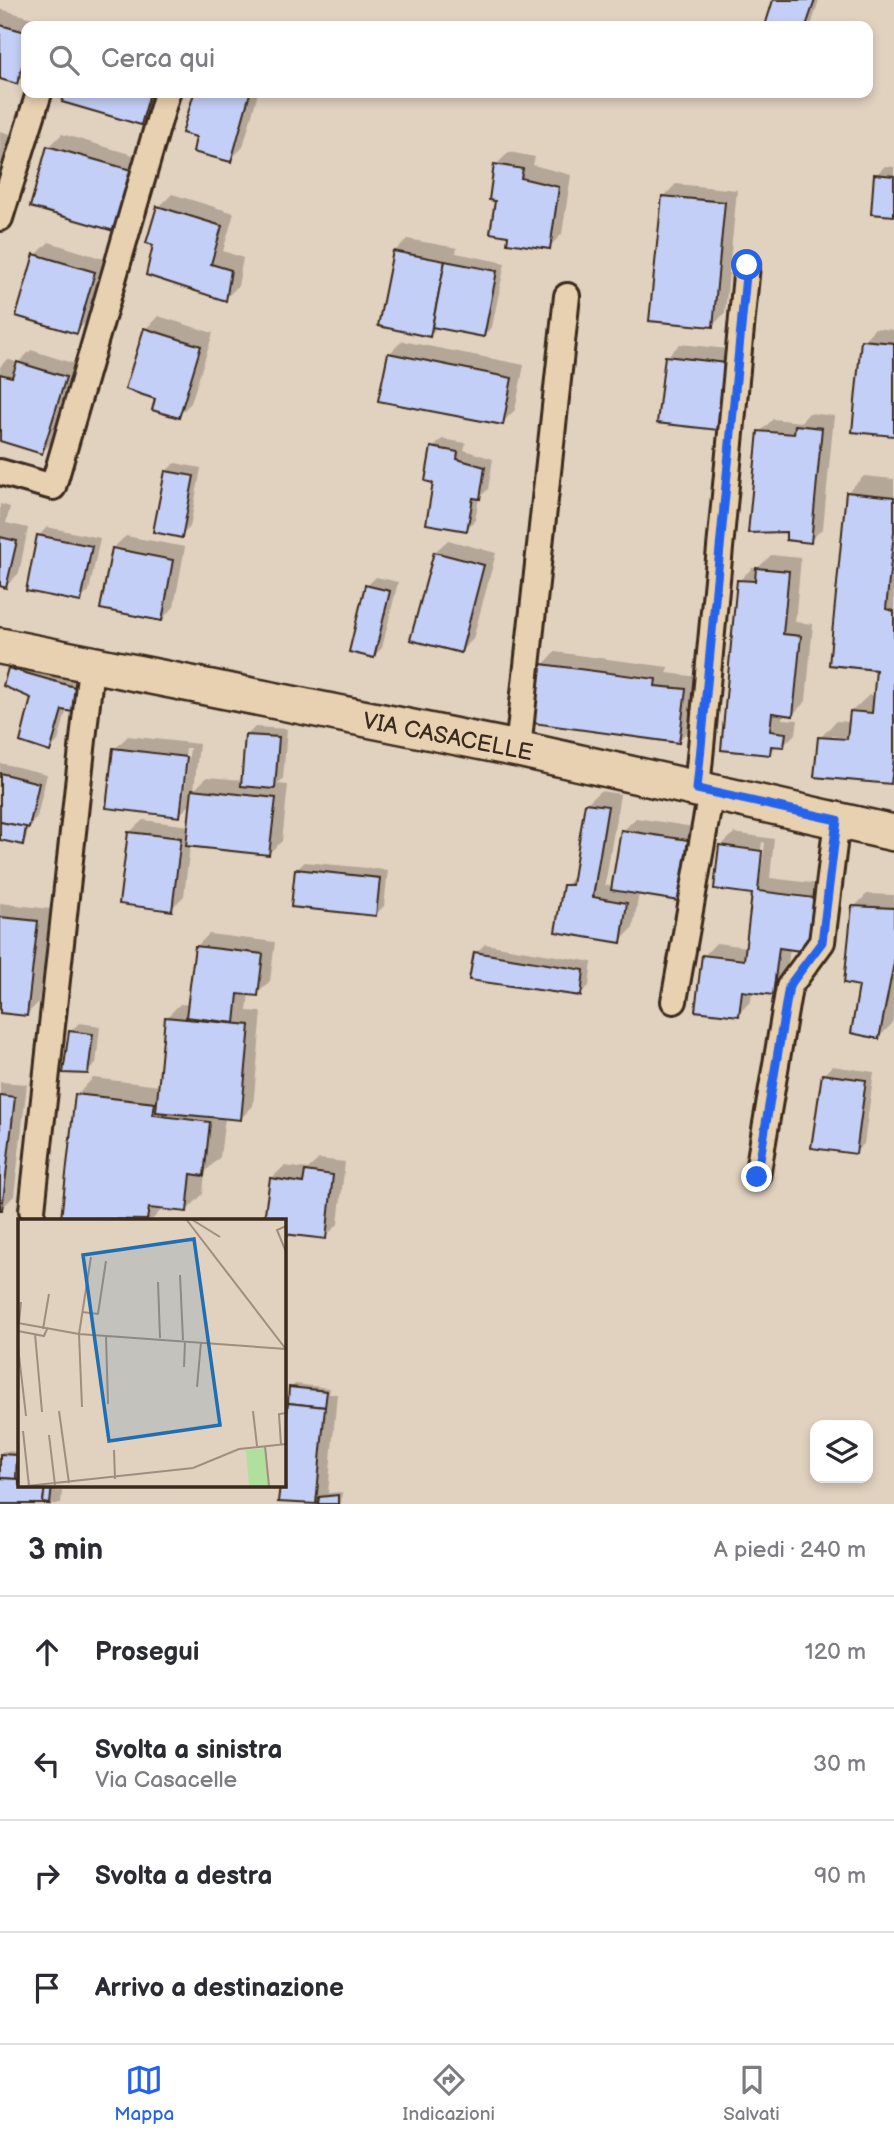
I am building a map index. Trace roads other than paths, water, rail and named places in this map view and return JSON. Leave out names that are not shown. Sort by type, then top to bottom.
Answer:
[{"type":"street","points":[[0,218],[37,98]]},
{"type":"street","points":[[0,472],[53,487],[166,98]]},
{"type":"street","points":[[674,1001],[704,790],[747,265]]},
{"type":"street","points":[[518,749],[567,296]]},
{"type":"street","name":"VIA CASACELLE","points":[[0,646],[518,749],[894,833]]},
{"type":"street","points":[[32,1210],[91,666]]},
{"type":"street","points":[[757,1177],[789,986],[822,942],[837,820]]}]
